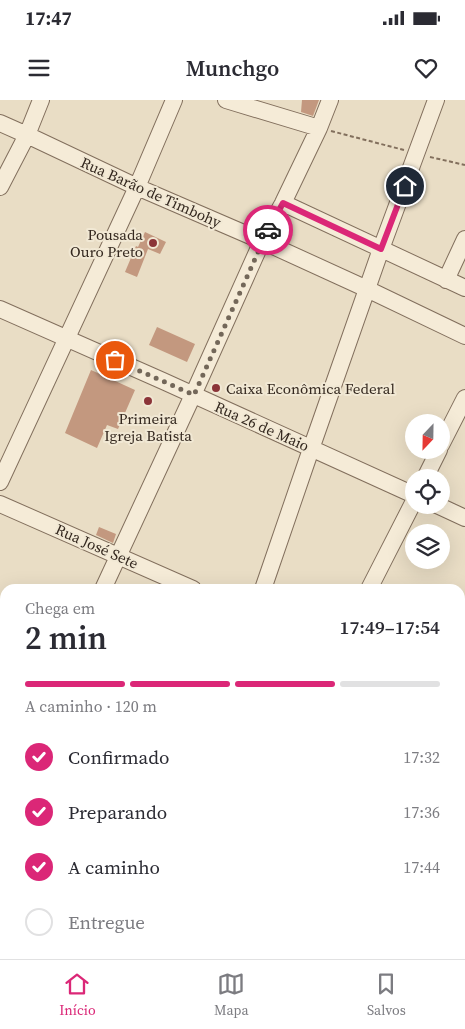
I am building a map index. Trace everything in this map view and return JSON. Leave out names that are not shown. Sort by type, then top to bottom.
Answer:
[{"type":"street","points":[[0,187],[27,135],[41,100]]},
{"type":"street","points":[[0,482],[137,187],[174,100]]},
{"type":"street","points":[[226,100],[266,105],[319,128]]},
{"type":"street","points":[[105,584],[194,395],[262,241],[283,203],[319,128],[330,100]]},
{"type":"street","points":[[265,584],[381,249],[436,100]]},
{"type":"street","name":"Rua Barão de Timbohy","points":[[0,123],[137,187],[368,289],[465,336]]},
{"type":"street","points":[[283,203],[465,288]]},
{"type":"street","points":[[446,280],[465,238]]},
{"type":"street","name":"Rua 26 de Maio","points":[[0,309],[405,491]]},
{"type":"street","points":[[450,428],[465,398]]},
{"type":"street","name":"Rua José Sete","points":[[0,504],[182,584]]},
{"type":"street","points":[[450,511],[465,518]]},
{"type":"street","points":[[372,584],[407,514]]},
{"type":"path","points":[[319,128],[465,165]]},
{"type":"building","points":[[302,100],[319,100],[313,116],[301,112]]},
{"type":"building","points":[[145,232],[166,242],[160,254],[148,249],[137,277],[125,272],[136,246],[138,247]]},
{"type":"building","points":[[157,327],[195,344],[187,362],[149,345]]},
{"type":"building","points":[[91,370],[135,390],[118,429],[107,425],[97,448],[65,433]]},
{"type":"building","points":[[99,527],[116,534],[113,543],[96,535]]},
{"type":"way so far","points":[[115,360],[194,395],[268,230]]},
{"type":"place","name":"Pousada Ouro Preto","points":[[153,243]]},
{"type":"place","name":"Caixa Econômica Federal","points":[[216,388]]},
{"type":"place","name":"Primeira Igreja Batista","points":[[148,401]]},
{"type":"route","points":[[268,230],[283,203],[381,249],[405,186]]}]
